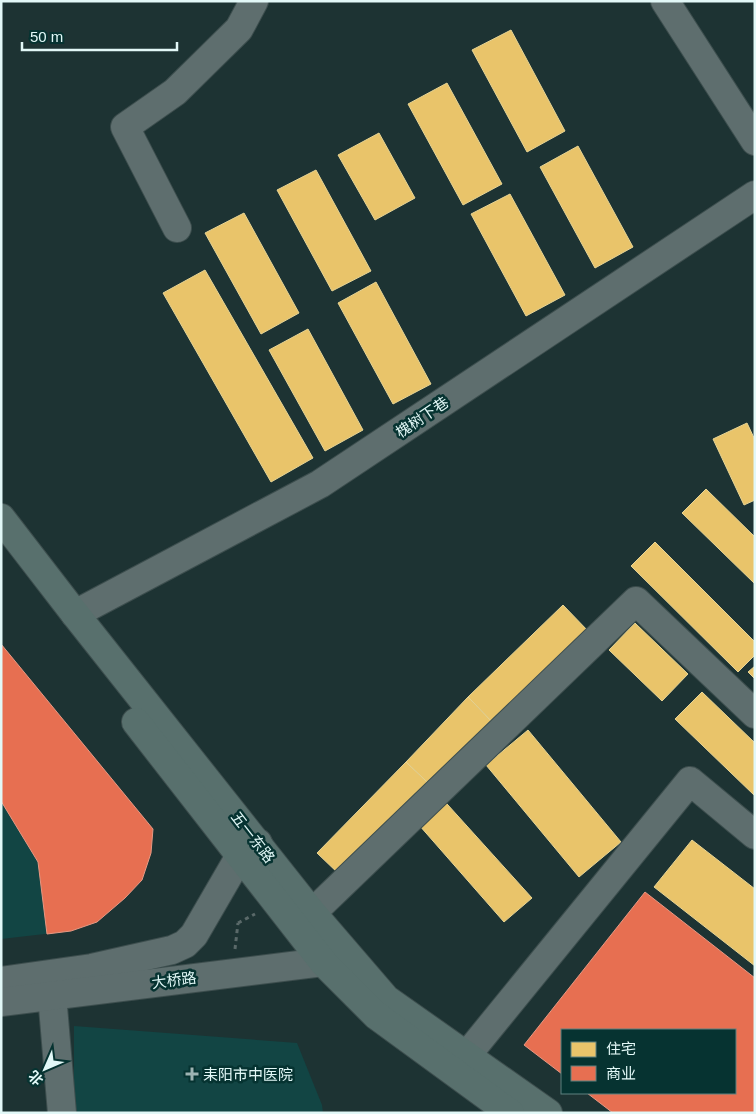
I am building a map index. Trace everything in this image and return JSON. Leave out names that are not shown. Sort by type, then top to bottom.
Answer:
[{"type":"main road","name":"五一东路","points":[[1,518],[249,849],[377,1016],[510,1113]]},
{"type":"main road","name":"五一东路","points":[[1,549],[249,849],[312,913],[335,959],[386,999],[548,1113]]},
{"type":"street","points":[[177,228],[125,127],[175,92],[239,30],[254,1]]},
{"type":"street","points":[[665,1],[755,141]]},
{"type":"street","name":"槐树下巷","points":[[74,614],[328,479],[755,195]]},
{"type":"street","points":[[312,913],[636,601],[755,714]]},
{"type":"street","points":[[466,1056],[690,781],[755,835]]},
{"type":"street","name":"大桥路","points":[[1,1002],[110,964],[172,950],[186,944],[194,935],[249,849]]},
{"type":"street","name":"大桥路","points":[[1,981],[50,985],[335,959]]},
{"type":"street","points":[[50,985],[62,1113]]},
{"type":"path","points":[[235,949],[238,923],[259,911]]},
{"type":"shaded area","points":[[1,644],[153,829],[151,853],[142,880],[125,898],[97,922],[71,931],[1,939]]},
{"type":"shaded area","name":"耒阳市中医院","points":[[74,1026],[297,1043],[322,1105],[323,1113],[74,1113]]},
{"type":"building: 住宅","points":[[511,30],[565,131],[527,152],[472,50]]},
{"type":"building: 住宅","points":[[447,83],[502,184],[463,205],[408,104]]},
{"type":"building: 住宅","points":[[379,133],[415,198],[375,220],[338,155]]},
{"type":"building: 住宅","points":[[578,146],[633,247],[595,268],[540,167]]},
{"type":"building: 住宅","points":[[316,170],[371,271],[332,291],[277,190]]},
{"type":"building: 住宅","points":[[510,194],[565,295],[526,316],[471,214]]},
{"type":"building: 住宅","points":[[244,213],[299,313],[261,334],[205,233]]},
{"type":"building: 住宅","points":[[205,270],[313,458],[271,482],[163,293]]},
{"type":"building: 住宅","points":[[376,282],[431,384],[393,404],[338,303]]},
{"type":"building: 住宅","points":[[308,329],[363,430],[325,451],[269,350]]},
{"type":"building: 住宅","points":[[747,423],[755,440],[755,500],[744,505],[713,439]]},
{"type":"building: 住宅","points":[[706,489],[755,537],[755,584],[682,513]]},
{"type":"building: 住宅","points":[[655,542],[755,642],[755,655],[738,672],[631,566]]},
{"type":"building: 住宅","points":[[563,605],[589,632],[494,724],[468,697]]},
{"type":"building: 住宅","points":[[635,623],[688,674],[662,701],[609,650]]},
{"type":"building: 住宅","points":[[755,666],[755,679],[748,672]]},
{"type":"building: 住宅","points":[[702,692],[755,743],[755,796],[675,719]]},
{"type":"building: 住宅","points":[[468,697],[494,724],[429,784],[406,762]]},
{"type":"building: 住宅","points":[[528,730],[621,842],[579,877],[486,765]]},
{"type":"building: 住宅","points":[[406,762],[429,784],[340,875],[317,853]]},
{"type":"building: 住宅","points":[[429,784],[532,898],[504,922],[405,809]]},
{"type":"building: 住宅","points":[[692,840],[755,889],[755,966],[654,887]]},
{"type":"building: 商业","points":[[1,644],[153,829],[151,853],[142,880],[125,898],[97,922],[71,931],[47,934],[38,862],[1,801]]},
{"type":"building: 商业","points":[[645,892],[755,978],[755,1113],[613,1113],[588,1094],[736,1094],[736,1029],[561,1029],[561,1073],[524,1045]]},
{"type":"place","name":"耒阳市中医院","points":[[192,1074]]}]
